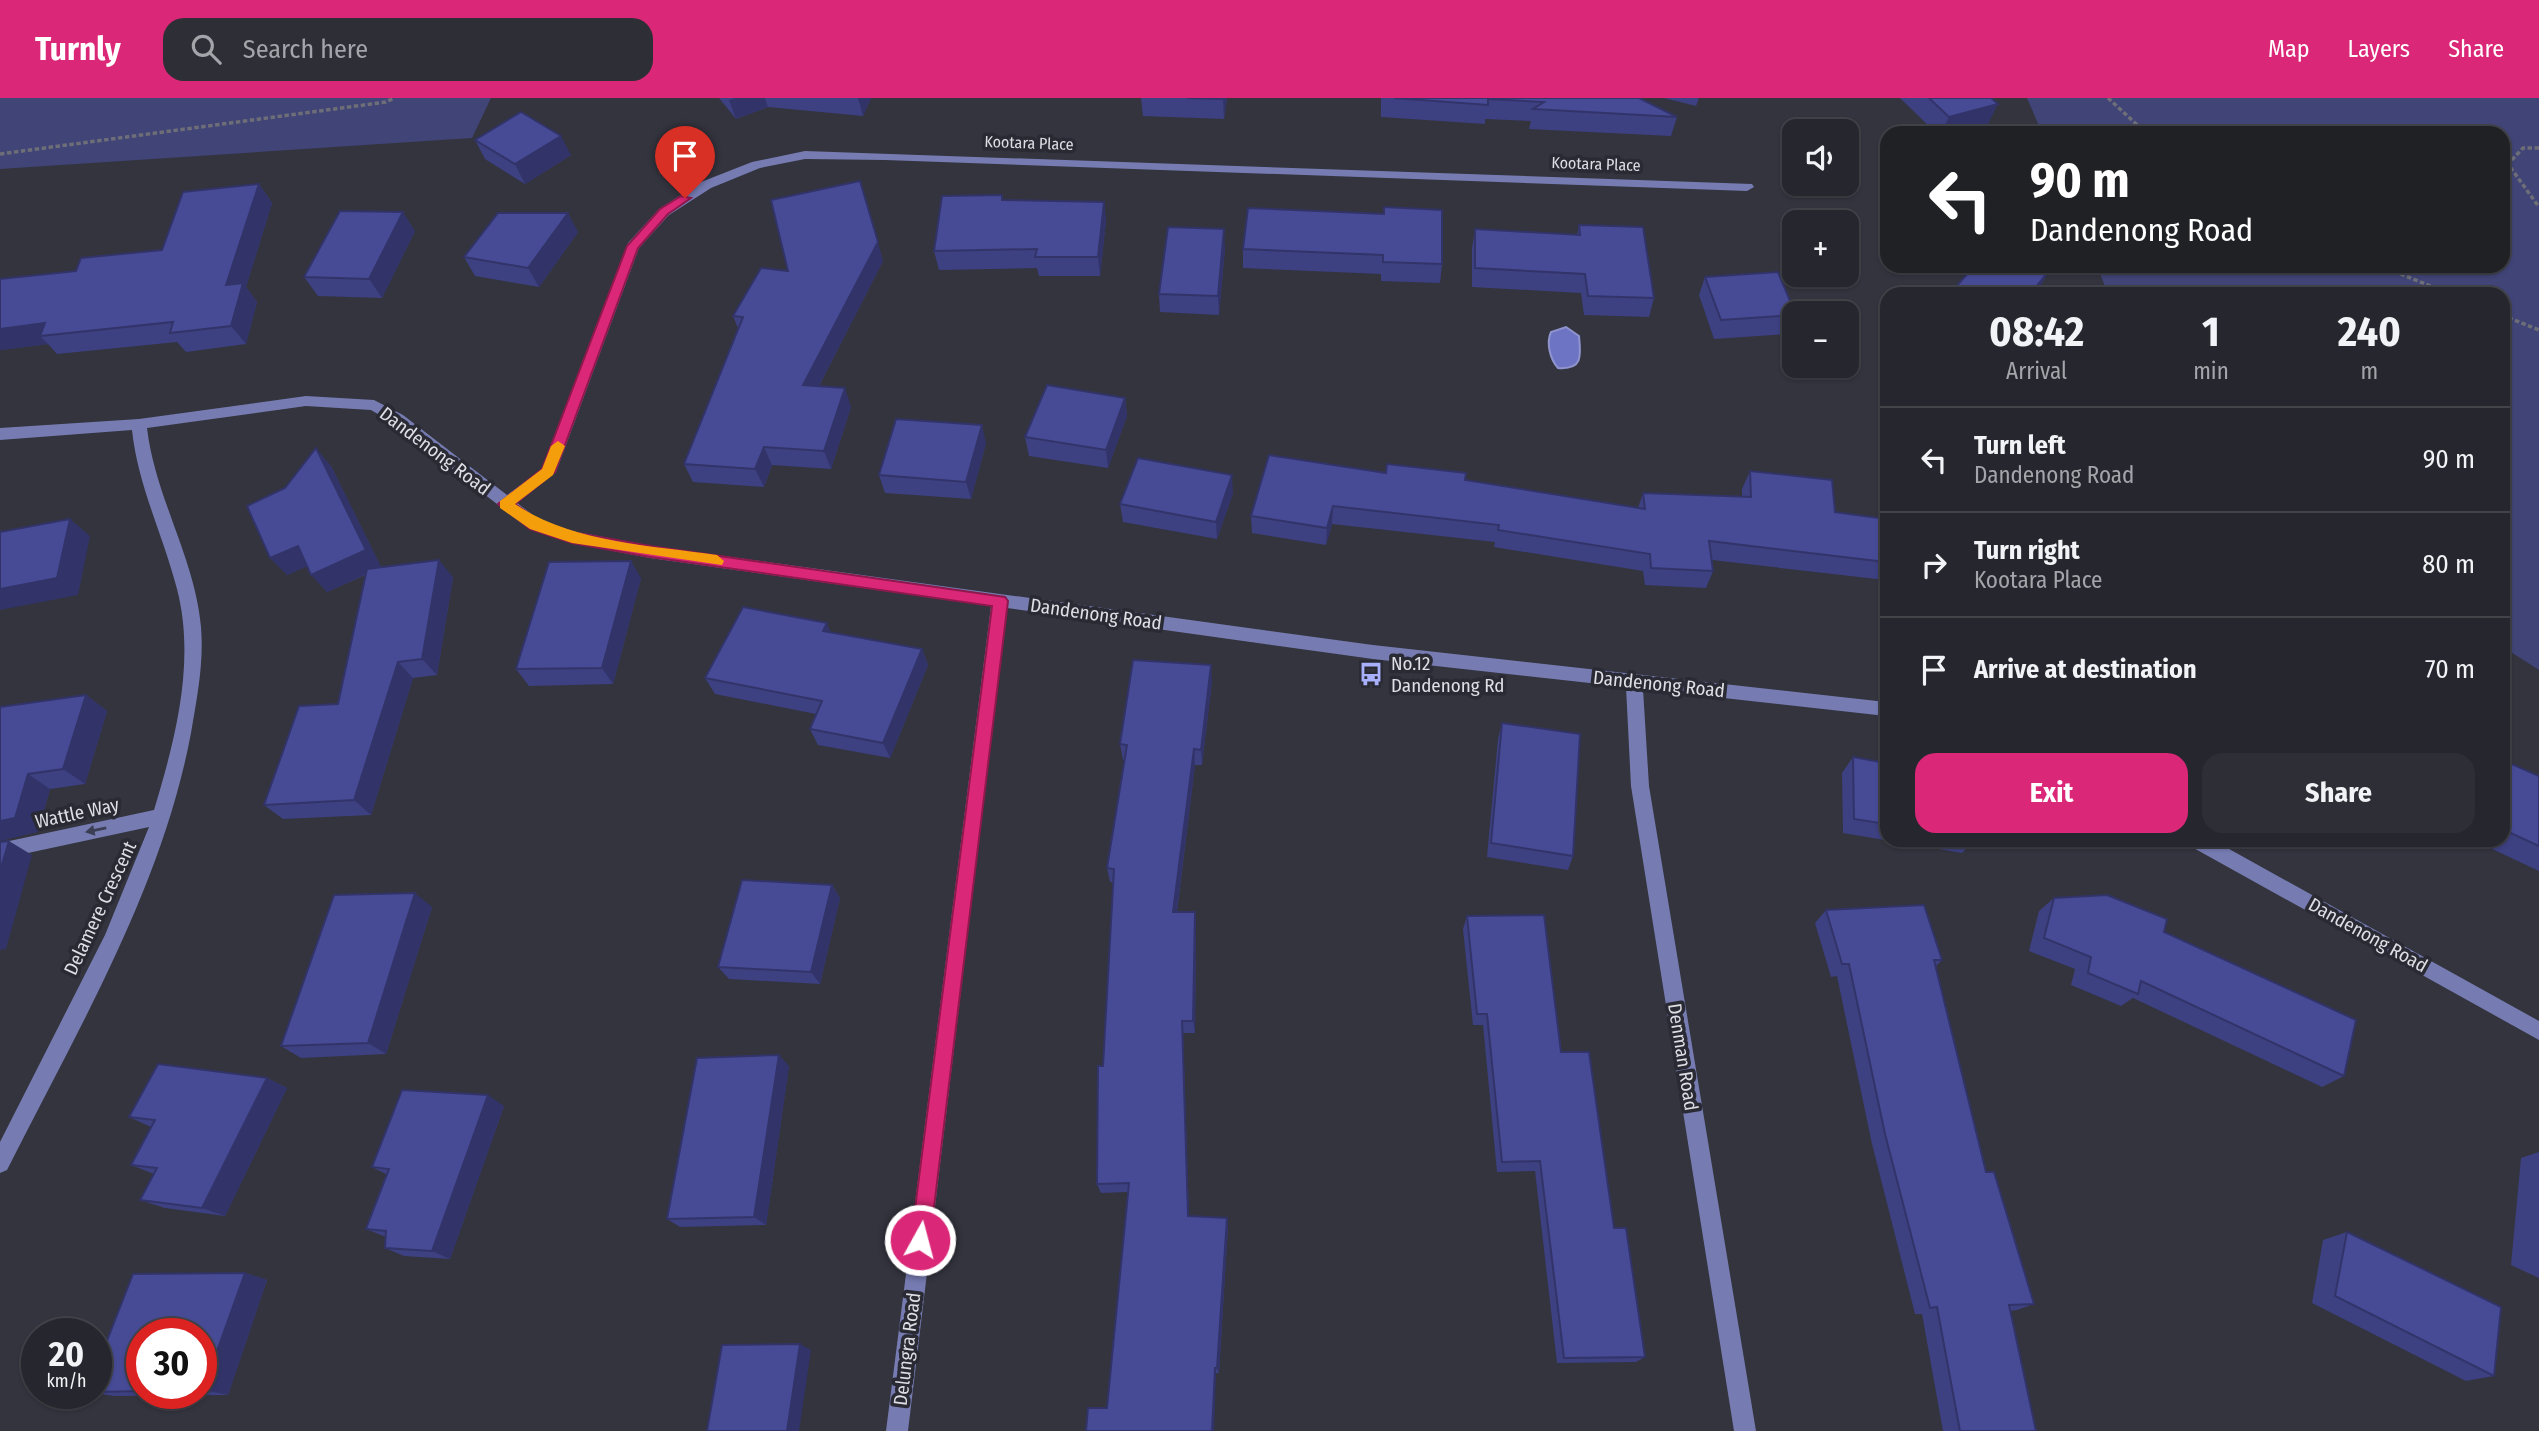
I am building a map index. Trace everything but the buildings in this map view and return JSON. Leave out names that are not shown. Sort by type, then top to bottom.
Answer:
[{"type":"street","name":"Kootara Place","points":[[505,504],[548,472],[633,246],[664,212],[706,185],[757,165],[806,155],[885,156],[1747,187]]},
{"type":"street","name":"Dandenong Road","points":[[139,424],[306,401],[373,405],[398,419],[535,525],[572,537],[650,552],[1373,652],[1880,708]]},
{"type":"street","points":[[0,434],[139,424]]},
{"type":"street","name":"Delamere Crescent","points":[[0,1163],[141,879],[163,816],[182,743],[192,668],[191,613],[141,454],[139,424]]},
{"type":"street","name":"Delungra Road","points":[[897,1431],[1000,601]]},
{"type":"street","name":"Denman Road","points":[[1634,681],[1640,786],[1745,1431]]},
{"type":"street","name":"Wattle Way","points":[[0,851],[163,816]]},
{"type":"street","name":"Dandenong Road","points":[[2209,847],[2539,1031]]},
{"type":"path","points":[[0,154],[386,102],[394,98]]},
{"type":"path","points":[[2109,98],[2139,126]]},
{"type":"path","points":[[2510,162],[2523,148],[2539,148]]},
{"type":"path","points":[[2510,167],[2539,207]]},
{"type":"path","points":[[2398,273],[2433,287]]},
{"type":"path","points":[[2510,318],[2539,330]]},
{"type":"shaded area","points":[[0,98],[491,98],[472,138],[0,169]]},
{"type":"shaded area","points":[[2027,98],[2539,98],[2539,670],[2510,651],[2510,287],[2105,287],[2100,273],[2510,273],[2510,126],[2039,126]]},
{"type":"shaded area","points":[[1566,327],[1579,336],[1580,355],[1572,367],[1558,368],[1550,351],[1549,341],[1551,332]]},
{"type":"slow traffic","points":[[558,446],[548,472],[505,504],[535,525],[572,537],[717,561]]},
{"type":"place","name":"No.12 Dandenong Rd","points":[[1371,674]]},
{"type":"route","points":[[685,198],[664,212],[633,246],[548,472],[505,504],[535,525],[572,537],[650,552],[1000,601],[920,1240]]}]
